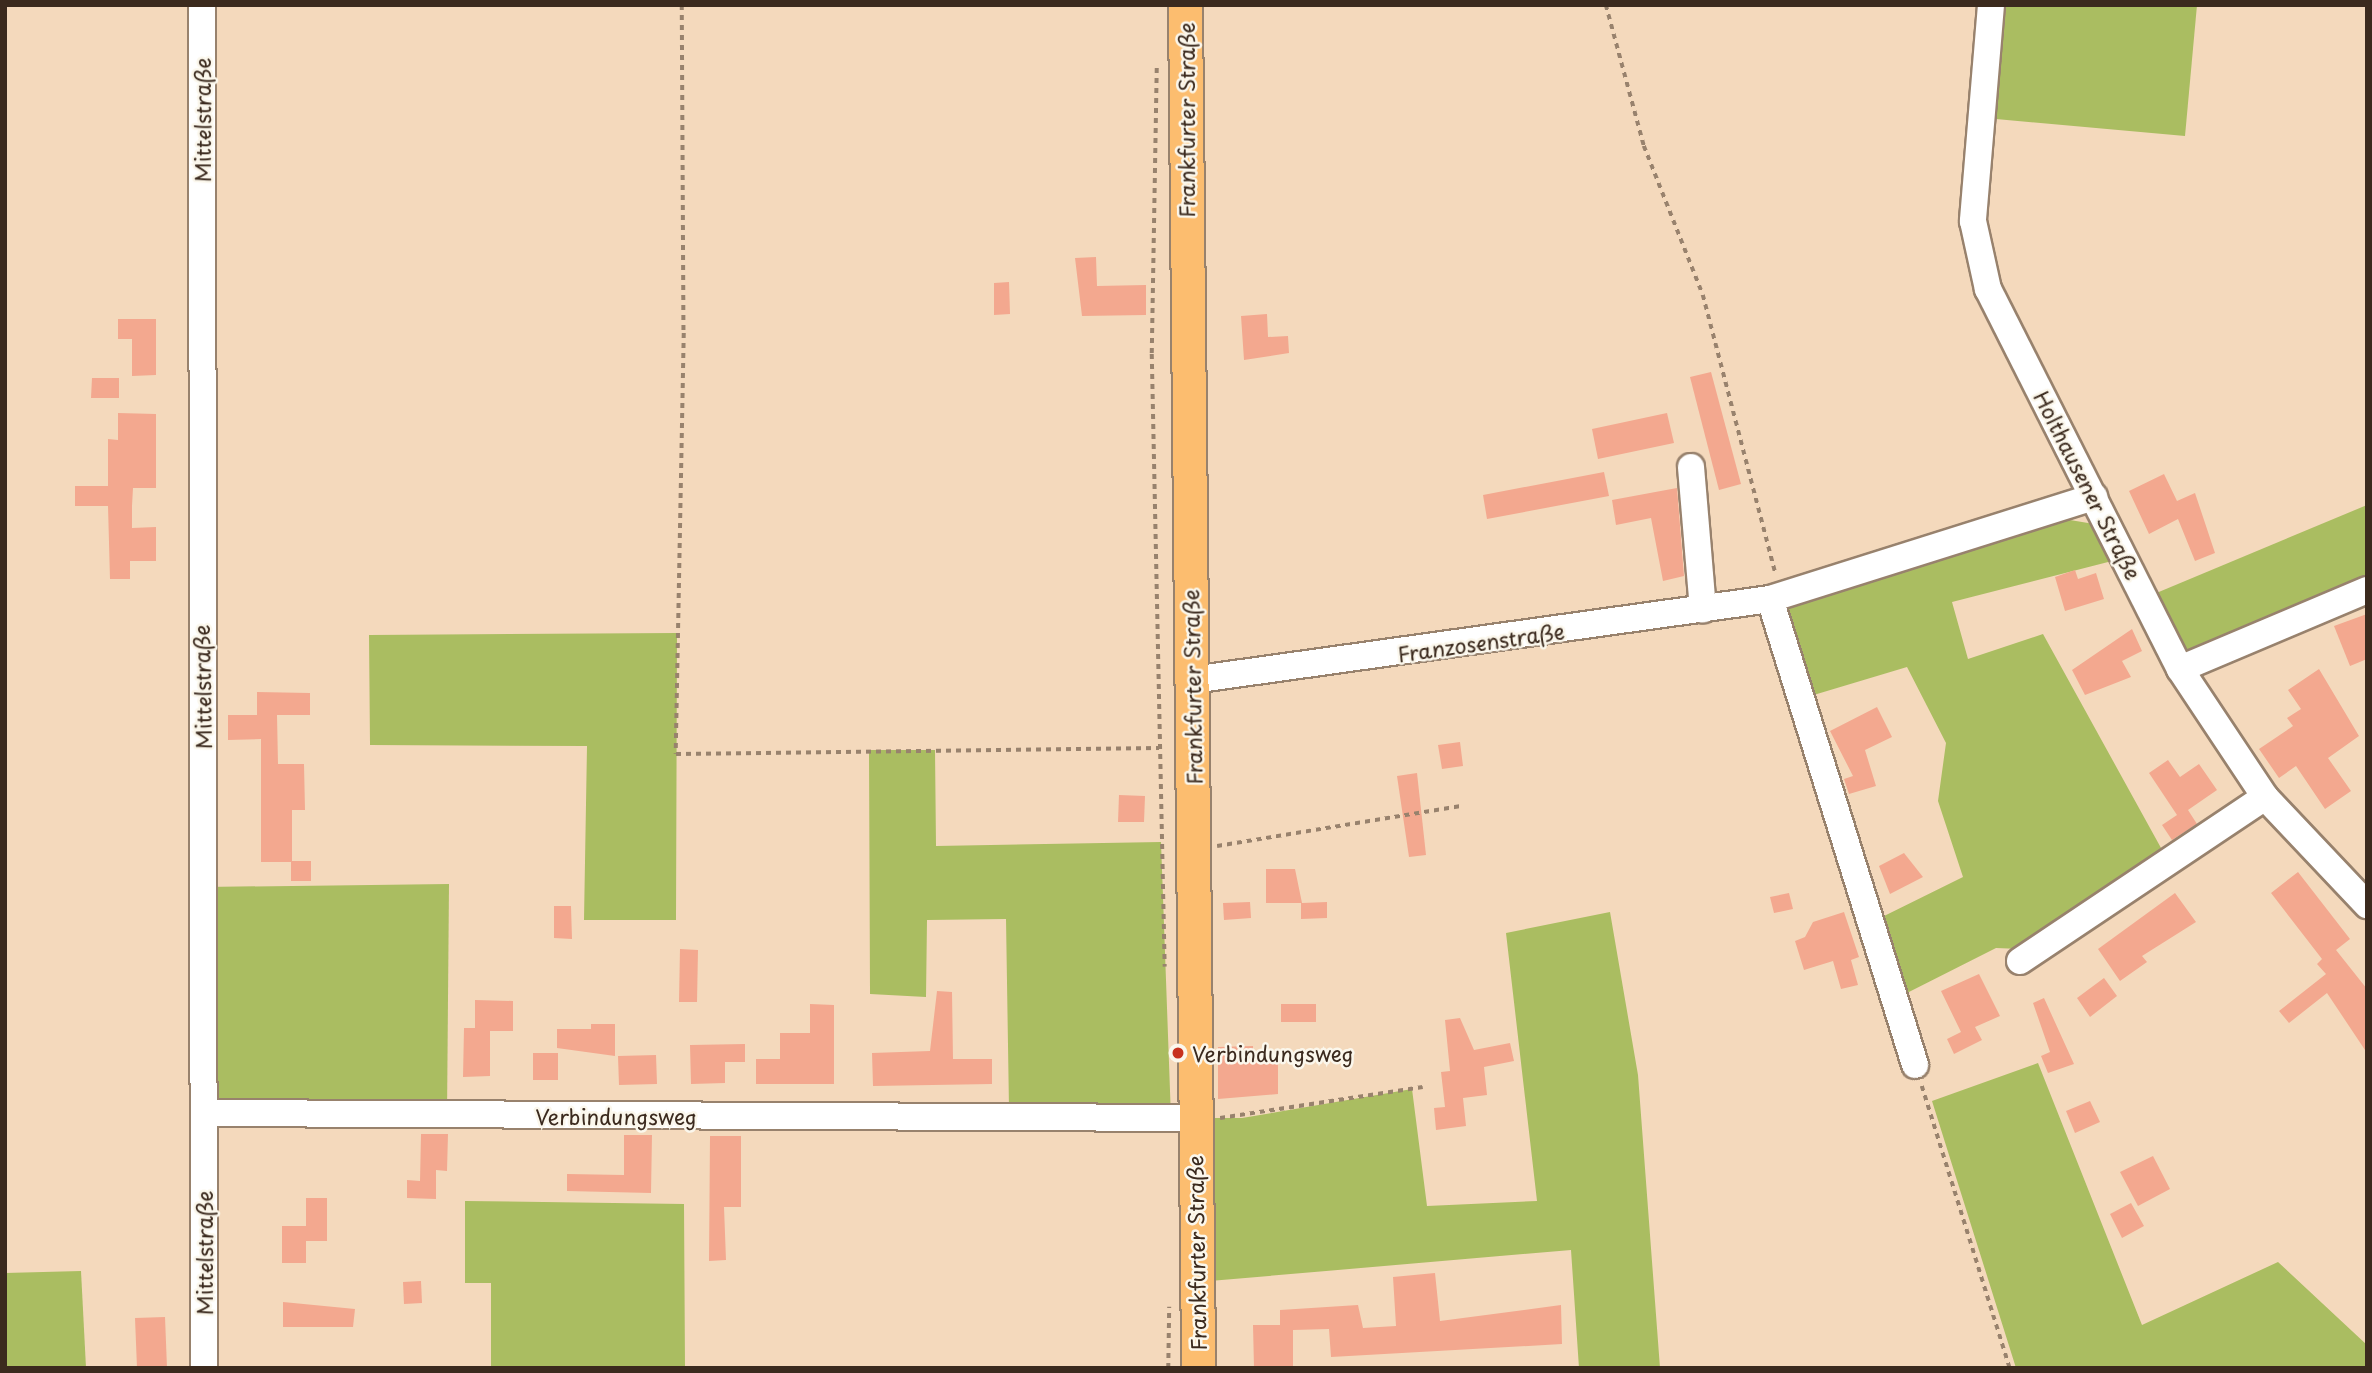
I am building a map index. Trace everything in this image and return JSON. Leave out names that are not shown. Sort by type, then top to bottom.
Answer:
[{"type":"main road","name":"Frankfurter Straße","points":[[1185,5],[1198,1368]]},
{"type":"street","name":"Mittelstraße","points":[[202,5],[206,1113],[204,1368]]},
{"type":"street","name":"Holthausener Straße","points":[[1991,5],[1973,208],[1976,256],[2180,669],[2265,797],[2367,905]]},
{"type":"street","points":[[1691,467],[1703,609]]},
{"type":"street","name":"Franzosenstraße","points":[[1192,680],[1775,598],[2094,497]]},
{"type":"street","points":[[2180,669],[2367,590]]},
{"type":"street","points":[[1775,598],[1915,1065]]},
{"type":"street","points":[[2020,961],[2265,797]]},
{"type":"street","name":"Verbindungsweg","points":[[206,1113],[1194,1118]]},
{"type":"path","points":[[682,5],[684,333],[676,754],[1159,748]]},
{"type":"path","points":[[1605,5],[1644,146],[1703,295],[1775,598]]},
{"type":"path","points":[[1157,61],[1152,354],[1166,980]]},
{"type":"path","points":[[1194,850],[1461,806]]},
{"type":"path","points":[[1915,1065],[2010,1368]]},
{"type":"path","points":[[1194,1118],[1242,1118],[1423,1087]]},
{"type":"path","points":[[1168,1368],[1169,1298]]},
{"type":"green space","points":[[2006,5],[2197,5],[2185,136],[1996,119]]},
{"type":"green space","points":[[2367,505],[2367,576],[2186,657],[2154,594]]},
{"type":"green space","points":[[2064,519],[2094,524],[2112,561],[1952,602],[1968,659],[2043,634],[2166,857],[2020,949],[1996,948],[1899,997],[1876,920],[1963,877],[1938,801],[1946,743],[1907,667],[1807,697],[1784,615],[1792,601]]},
{"type":"green space","points":[[677,633],[676,920],[584,920],[587,746],[370,745],[369,635]]},
{"type":"green space","points":[[869,750],[935,750],[936,846],[1161,842],[1171,1118],[1009,1109],[1006,919],[927,920],[926,997],[870,994]]},
{"type":"green space","points":[[449,884],[447,1115],[206,1113],[204,887]]},
{"type":"green space","points":[[1610,912],[1638,1075],[1660,1368],[1579,1368],[1571,1250],[1198,1282],[1194,1118],[1242,1118],[1412,1089],[1427,1206],[1537,1201],[1506,933]]},
{"type":"green space","points":[[2038,1063],[2142,1325],[2278,1262],[2367,1345],[2367,1368],[2016,1368],[1932,1101]]},
{"type":"green space","points":[[465,1201],[684,1204],[685,1368],[491,1368],[491,1283],[465,1283]]},
{"type":"green space","points":[[81,1271],[86,1368],[5,1368],[5,1273]]},
{"type":"building","points":[[1096,257],[1097,286],[1146,285],[1146,315],[1082,316],[1075,258]]},
{"type":"building","points":[[1009,282],[1010,314],[994,315],[994,283]]},
{"type":"building","points":[[1267,314],[1268,337],[1288,336],[1289,353],[1244,360],[1241,316]]},
{"type":"building","points":[[118,319],[156,319],[156,375],[132,376],[132,339],[118,339]]},
{"type":"building","points":[[1711,372],[1741,484],[1719,490],[1690,377]]},
{"type":"building","points":[[92,378],[119,378],[119,398],[91,398]]},
{"type":"building","points":[[118,413],[156,414],[156,488],[133,488],[132,528],[156,527],[156,561],[130,561],[130,579],[110,579],[108,506],[75,506],[75,486],[108,486],[108,439],[118,440]]},
{"type":"building","points":[[1667,413],[1674,443],[1598,459],[1592,429]]},
{"type":"building","points":[[1604,472],[1609,496],[1487,519],[1483,495]]},
{"type":"building","points":[[2164,474],[2177,501],[2195,493],[2215,553],[2195,561],[2178,519],[2149,534],[2129,491]]},
{"type":"building","points":[[1677,488],[1684,576],[1663,581],[1651,518],[1616,525],[1612,500]]},
{"type":"building","points":[[2075,570],[2078,579],[2096,573],[2104,599],[2065,611],[2055,577]]},
{"type":"building","points":[[2367,614],[2367,659],[2350,666],[2334,626]]},
{"type":"building","points":[[2132,629],[2142,651],[2122,661],[2131,677],[2085,695],[2072,670]]},
{"type":"building","points":[[2319,669],[2359,736],[2328,758],[2351,791],[2325,809],[2296,766],[2279,778],[2259,749],[2293,726],[2287,718],[2301,709],[2288,690]]},
{"type":"building","points":[[257,692],[310,693],[310,715],[277,715],[278,764],[304,764],[305,810],[292,810],[292,861],[311,861],[311,881],[291,881],[291,862],[261,862],[261,739],[228,740],[228,715],[257,715]]},
{"type":"building","points":[[1877,707],[1892,737],[1865,750],[1876,786],[1849,794],[1844,779],[1853,776],[1830,731]]},
{"type":"building","points":[[1460,742],[1463,766],[1442,769],[1438,745]]},
{"type":"building","points":[[2168,760],[2180,777],[2199,764],[2217,790],[2188,810],[2197,824],[2172,840],[2162,825],[2177,815],[2149,773]]},
{"type":"building","points":[[1417,773],[1426,855],[1409,857],[1397,776]]},
{"type":"building","points":[[1119,795],[1145,796],[1144,822],[1118,822]]},
{"type":"building","points":[[1904,853],[1923,877],[1890,894],[1879,866]]},
{"type":"building","points":[[1266,869],[1295,869],[1302,903],[1327,902],[1327,918],[1301,919],[1301,903],[1266,903]]},
{"type":"building","points":[[2298,872],[2350,939],[2336,950],[2367,989],[2367,1053],[2327,993],[2289,1023],[2279,1011],[2326,974],[2317,964],[2322,959],[2271,893]]},
{"type":"building","points":[[1789,893],[1793,909],[1774,913],[1770,897]]},
{"type":"building","points":[[2175,893],[2196,922],[2142,956],[2147,962],[2120,981],[2098,949]]},
{"type":"building","points":[[1250,902],[1251,918],[1224,920],[1223,903]]},
{"type":"building","points":[[554,906],[571,906],[572,939],[554,938]]},
{"type":"building","points":[[1844,912],[1859,957],[1851,960],[1858,985],[1841,989],[1833,961],[1804,970],[1795,941],[1805,937],[1813,922]]},
{"type":"building","points":[[680,949],[698,950],[697,1002],[679,1002]]},
{"type":"building","points":[[1979,974],[2000,1016],[1975,1027],[1982,1040],[1954,1054],[1947,1039],[1961,1032],[1941,991]]},
{"type":"building","points":[[2104,978],[2117,996],[2090,1017],[2077,998]]},
{"type":"building","points":[[937,991],[952,992],[953,1059],[992,1059],[992,1084],[873,1086],[872,1053],[930,1051]]},
{"type":"building","points":[[2044,998],[2074,1064],[2048,1073],[2041,1056],[2050,1052],[2033,1003]]},
{"type":"building","points":[[475,1000],[513,1001],[513,1031],[490,1031],[490,1076],[463,1077],[464,1028],[475,1028]]},
{"type":"building","points":[[810,1004],[834,1005],[834,1084],[756,1084],[756,1059],[780,1059],[780,1033],[810,1033]]},
{"type":"building","points":[[1281,1004],[1316,1004],[1316,1022],[1281,1022]]},
{"type":"building","points":[[1460,1018],[1474,1050],[1510,1043],[1514,1061],[1484,1067],[1487,1095],[1463,1098],[1466,1126],[1436,1130],[1434,1108],[1445,1107],[1441,1072],[1450,1071],[1445,1020]]},
{"type":"building","points":[[591,1024],[615,1024],[615,1056],[557,1048],[557,1029],[591,1029]]},
{"type":"building","points":[[745,1044],[745,1062],[725,1062],[725,1083],[691,1084],[690,1045]]},
{"type":"building","points":[[1253,1046],[1253,1056],[1278,1056],[1278,1094],[1218,1099],[1218,1047]]},
{"type":"building","points":[[533,1053],[558,1053],[558,1080],[533,1080]]},
{"type":"building","points":[[656,1055],[657,1084],[619,1085],[618,1056]]},
{"type":"building","points":[[2090,1101],[2100,1122],[2075,1133],[2066,1111]]},
{"type":"building","points":[[421,1134],[448,1134],[447,1171],[436,1170],[436,1199],[407,1198],[407,1180],[420,1181]]},
{"type":"building","points":[[624,1135],[652,1135],[651,1193],[567,1191],[567,1174],[624,1175]]},
{"type":"building","points":[[710,1136],[741,1136],[741,1207],[724,1207],[726,1260],[709,1261]]},
{"type":"building","points":[[2153,1156],[2170,1189],[2138,1206],[2120,1172]]},
{"type":"building","points":[[306,1198],[327,1198],[327,1241],[306,1241]]},
{"type":"building","points":[[2131,1203],[2144,1226],[2122,1238],[2110,1214]]},
{"type":"building","points":[[282,1226],[306,1226],[306,1263],[282,1263]]},
{"type":"building","points":[[1435,1273],[1440,1321],[1561,1305],[1562,1344],[1331,1357],[1329,1329],[1293,1330],[1293,1368],[1254,1368],[1253,1325],[1280,1325],[1280,1310],[1358,1305],[1363,1328],[1396,1326],[1393,1277]]},
{"type":"building","points":[[421,1281],[422,1303],[404,1304],[403,1282]]},
{"type":"building","points":[[283,1302],[355,1309],[353,1327],[283,1327]]},
{"type":"building","points":[[165,1317],[167,1368],[137,1368],[135,1318]]},
{"type":"place","name":"Verbindungsweg","points":[[1178,1053]]}]
